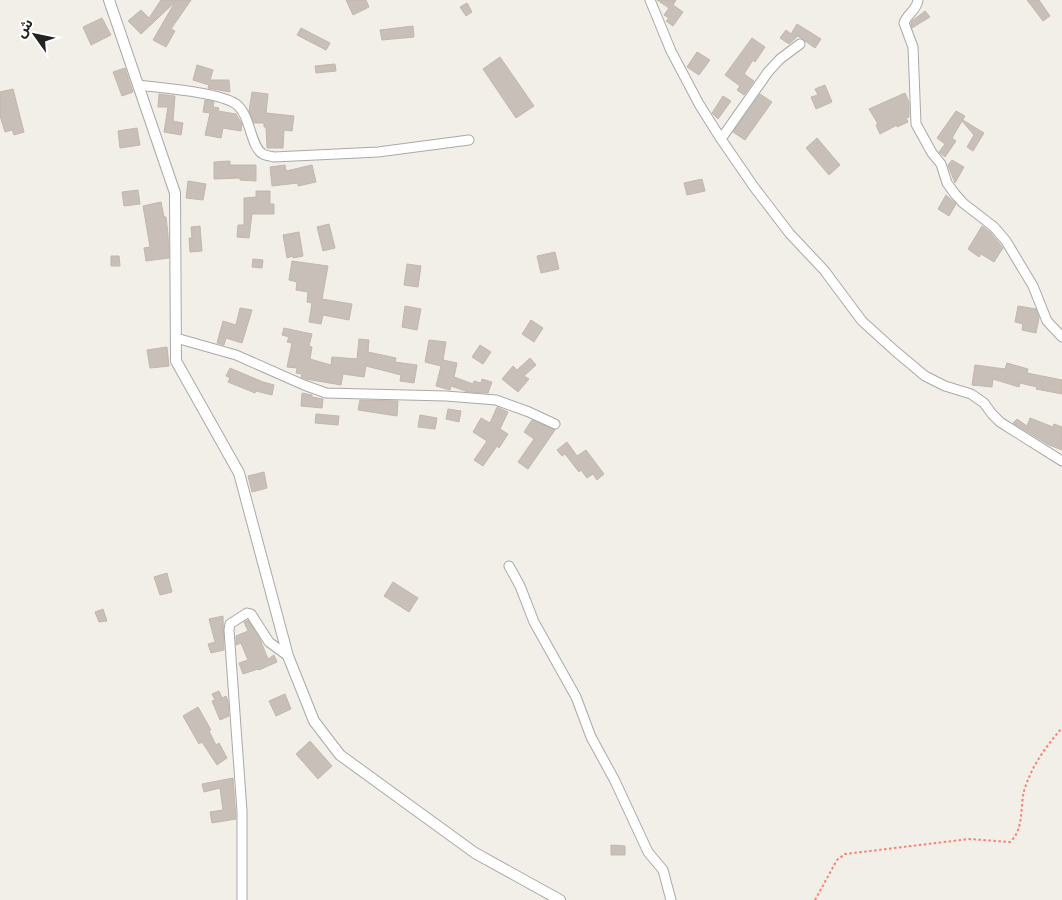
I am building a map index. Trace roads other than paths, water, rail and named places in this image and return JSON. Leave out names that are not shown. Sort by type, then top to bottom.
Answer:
[{"type":"street","points":[[109,0],[175,194],[176,361],[240,472],[288,656],[314,720],[340,755],[475,852],[560,900]]},
{"type":"street","points":[[650,0],[671,52],[699,104],[721,139],[771,210],[790,234],[824,270],[862,321],[925,376],[945,386],[971,394],[984,403],[1000,422],[1062,461]]},
{"type":"street","points":[[918,0],[915,9],[906,17],[904,23],[913,47],[916,124],[932,153],[941,164],[947,182],[955,194],[963,203],[994,227],[1006,241],[1033,286],[1048,321],[1062,336]]},
{"type":"street","points":[[721,139],[768,72],[800,44]]},
{"type":"street","points":[[138,85],[202,94],[236,104],[244,113],[258,150],[263,154],[274,157],[378,152],[469,140]]},
{"type":"street","points":[[176,338],[236,355],[326,393],[446,396],[496,400],[555,424]]},
{"type":"street","points":[[509,566],[520,586],[534,622],[576,697],[591,737],[616,782],[648,852],[663,870],[671,900]]},
{"type":"street","points":[[242,900],[242,811],[230,624],[247,613],[251,614],[269,642],[288,656]]}]
